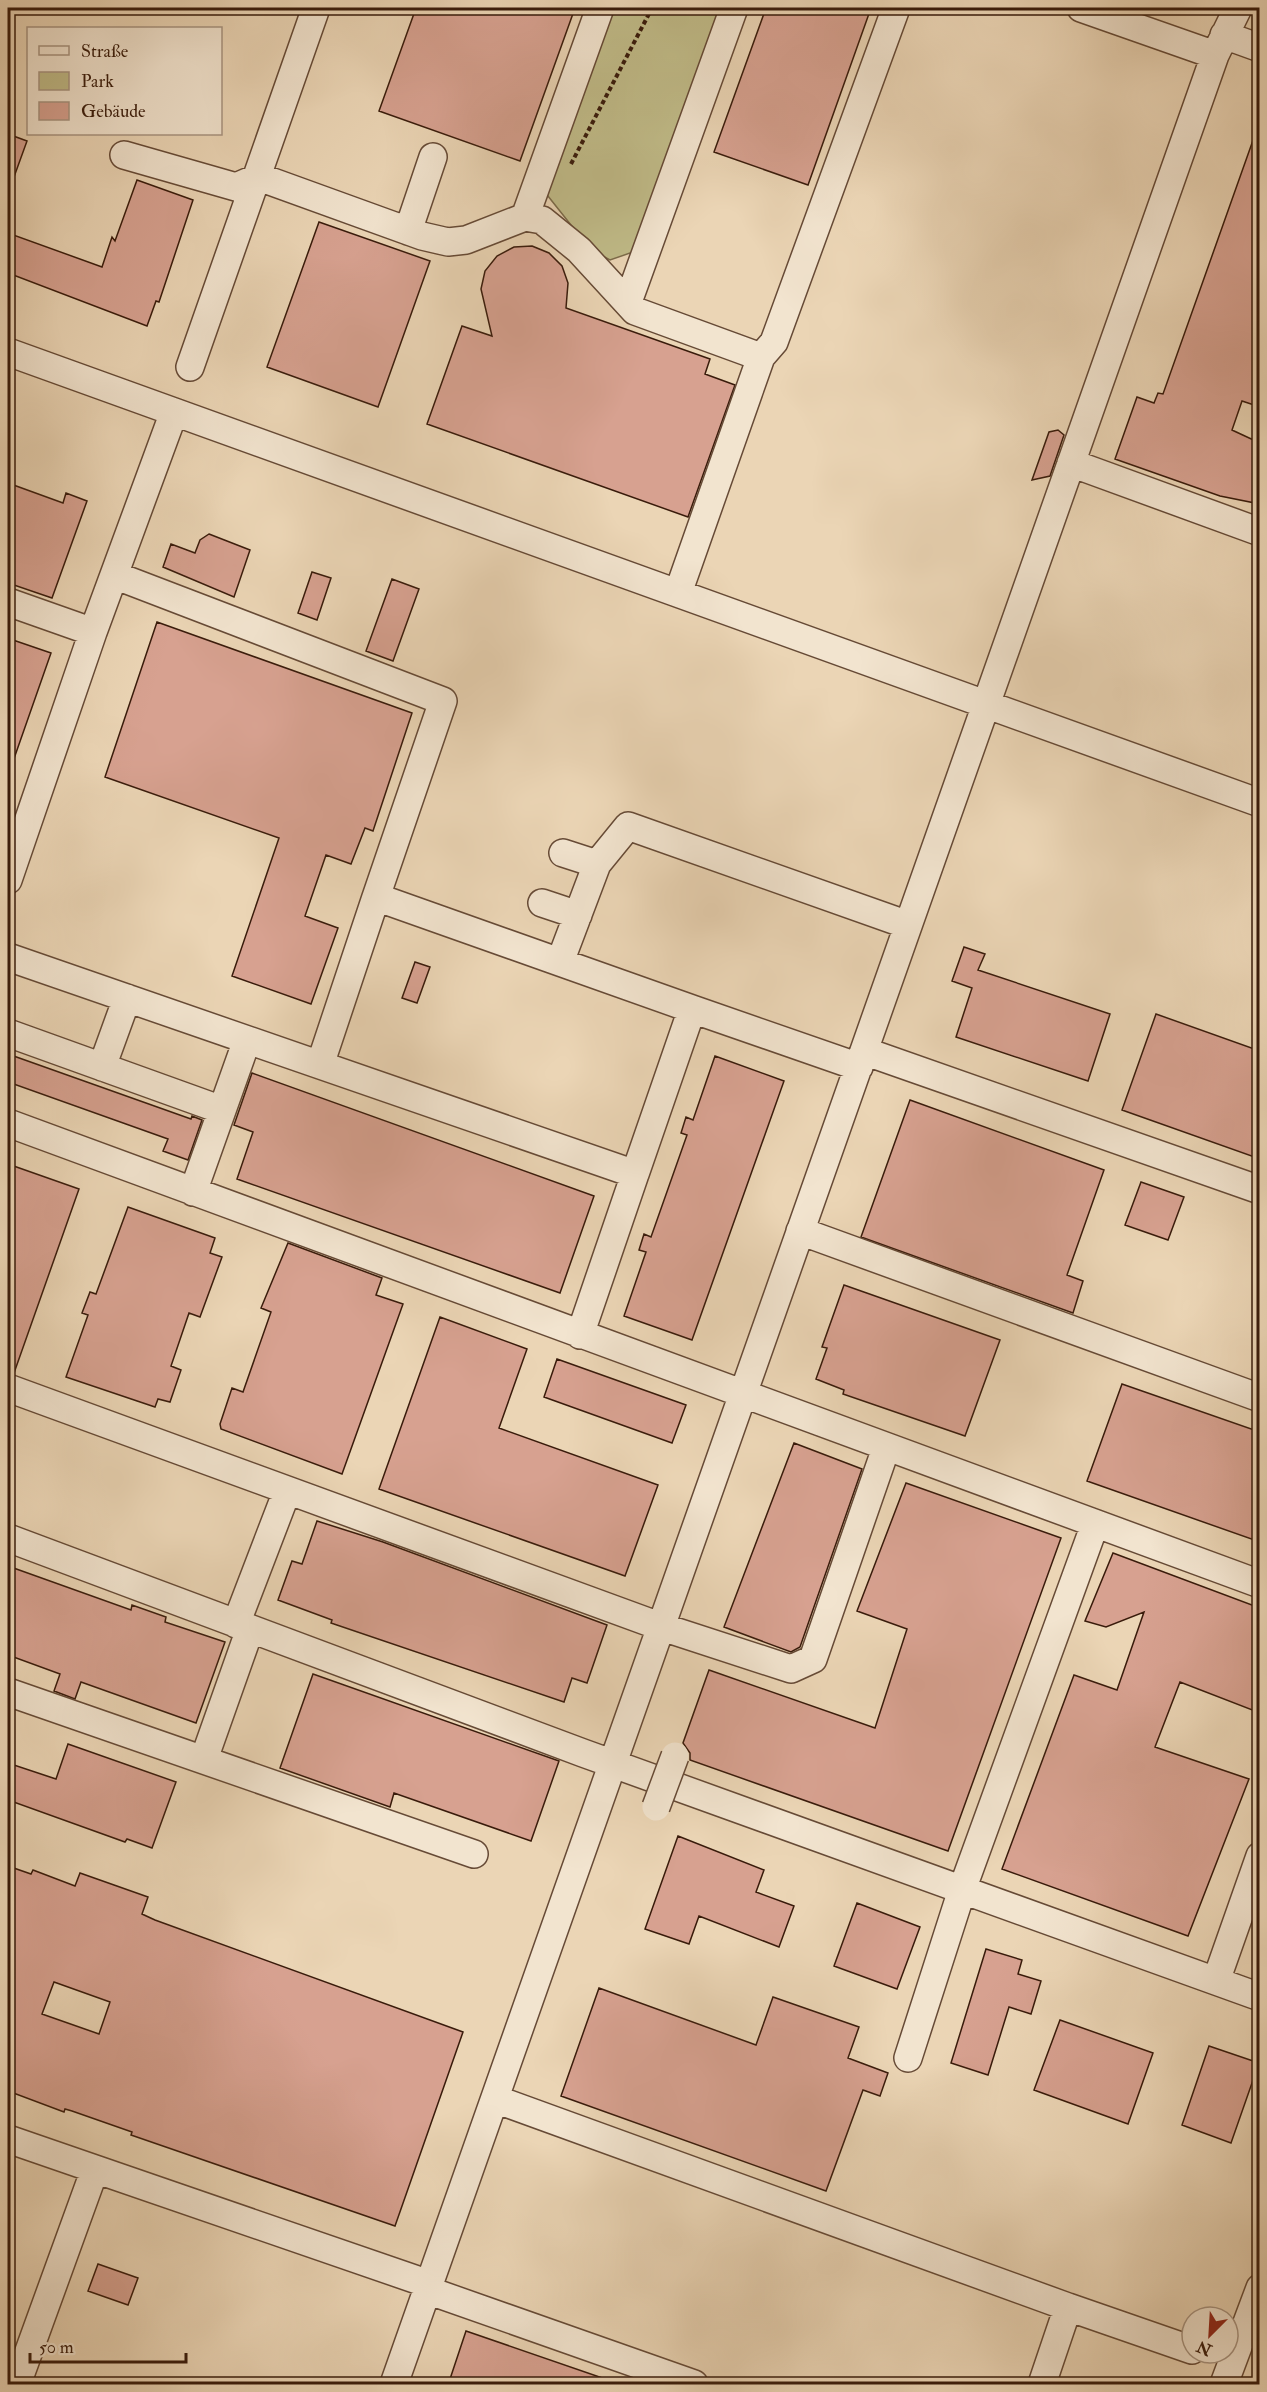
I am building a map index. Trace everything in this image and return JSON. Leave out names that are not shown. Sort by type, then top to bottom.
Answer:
[{"type":"lane","points":[[190,367],[259,177],[316,8]]},
{"type":"lane","points":[[525,217],[600,8]]},
{"type":"lane","points":[[628,302],[734,8]]},
{"type":"lane","points":[[678,593],[761,357],[774,342],[896,8]]},
{"type":"lane","points":[[1081,8],[1220,45],[1260,48]]},
{"type":"lane","points":[[394,2385],[985,704],[1220,45],[1238,8]]},
{"type":"lane","points":[[124,155],[236,187],[259,177],[408,231],[448,242],[466,240],[525,217],[542,220],[579,250],[635,311],[761,357]]},
{"type":"lane","points":[[408,231],[433,157]]},
{"type":"lane","points":[[8,352],[1260,803]]},
{"type":"lane","points":[[8,880],[93,632],[174,412]]},
{"type":"lane","points":[[1071,463],[1260,532]]},
{"type":"lane","points":[[114,575],[443,701],[320,1065]]},
{"type":"lane","points":[[8,602],[93,632]]},
{"type":"lane","points":[[560,962],[597,864],[628,826],[908,925]]},
{"type":"lane","points":[[563,853],[597,864]]},
{"type":"lane","points":[[376,897],[692,1009],[862,1059],[1260,1190]]},
{"type":"lane","points":[[542,903],[578,915]]},
{"type":"lane","points":[[8,957],[635,1174]]},
{"type":"lane","points":[[102,1067],[128,998]]},
{"type":"lane","points":[[580,1335],[692,1009]]},
{"type":"lane","points":[[8,1033],[222,1110]]},
{"type":"lane","points":[[193,1192],[247,1040]]},
{"type":"lane","points":[[8,1123],[742,1396],[1260,1584]]},
{"type":"lane","points":[[800,1231],[1260,1398]]},
{"type":"lane","points":[[8,1388],[662,1627],[791,1669],[813,1659],[886,1448]]},
{"type":"lane","points":[[204,1759],[286,1491]]},
{"type":"lane","points":[[908,2058],[962,1890],[1095,1524]]},
{"type":"lane","points":[[8,1539],[614,1764],[1260,1997]]},
{"type":"lane","points":[[8,1692],[474,1854]]},
{"type":"lane","points":[[656,1807],[675,1756]]},
{"type":"lane","points":[[1216,1981],[1260,1856]]},
{"type":"lane","points":[[495,2099],[1180,2346]]},
{"type":"lane","points":[[8,2139],[428,2287],[694,2385]]},
{"type":"lane","points":[[17,2385],[95,2169]]},
{"type":"lane","points":[[1228,2374],[1260,2288]]},
{"type":"lane","points":[[1042,2385],[1068,2307]]},
{"type":"path","points":[[569,167],[652,8]]},
{"type":"green space","points":[[610,8],[724,8],[633,252],[610,260],[590,249],[544,191]]},
{"type":"building","points":[[416,8],[575,8],[520,161],[379,111]]},
{"type":"building","points":[[766,8],[871,8],[808,185],[714,152]]},
{"type":"building","points":[[1257,129],[1260,130],[1260,407],[1242,401],[1232,430],[1260,443],[1260,504],[1220,496],[1115,459],[1137,397],[1154,403],[1158,393],[1163,394]]},
{"type":"building","points":[[8,134],[27,141],[10,188],[8,187]]},
{"type":"building","points":[[137,180],[193,200],[159,302],[156,301],[147,326],[8,273],[8,233],[102,267],[112,237],[115,241]]},
{"type":"building","points":[[319,222],[430,261],[378,407],[267,367]]},
{"type":"building","points":[[532,246],[549,253],[562,266],[568,283],[566,308],[710,359],[705,374],[735,385],[688,517],[427,424],[462,326],[492,336],[481,289],[485,271],[497,256],[514,247]]},
{"type":"building","points":[[1058,430],[1064,435],[1050,476],[1032,480],[1049,432]]},
{"type":"building","points":[[8,483],[63,503],[66,493],[87,501],[52,598],[8,583]]},
{"type":"building","points":[[209,534],[250,550],[234,597],[163,567],[171,544],[195,553],[200,540]]},
{"type":"building","points":[[312,572],[331,578],[317,620],[298,613]]},
{"type":"building","points":[[392,579],[419,589],[393,661],[366,651]]},
{"type":"building","points":[[157,622],[412,713],[373,831],[365,828],[351,864],[326,855],[305,916],[338,928],[311,1004],[232,976],[279,838],[105,777]]},
{"type":"building","points":[[13,640],[51,653],[10,770],[8,770],[8,654]]},
{"type":"building","points":[[964,947],[985,954],[978,970],[1110,1014],[1088,1081],[956,1037],[972,988],[952,981]]},
{"type":"building","points":[[415,962],[430,967],[417,1003],[402,998]]},
{"type":"building","points":[[1156,1014],[1260,1051],[1260,1159],[1122,1110]]},
{"type":"building","points":[[8,1054],[191,1119],[192,1116],[202,1120],[188,1160],[163,1151],[168,1139],[8,1082]]},
{"type":"building","points":[[715,1056],[784,1081],[692,1340],[624,1316],[646,1252],[639,1250],[644,1234],[651,1237],[687,1135],[681,1133],[686,1117],[693,1120]]},
{"type":"building","points":[[252,1073],[594,1196],[560,1293],[237,1179],[253,1132],[234,1125]]},
{"type":"building","points":[[910,1100],[1104,1170],[1067,1275],[1083,1281],[1073,1313],[861,1237]]},
{"type":"building","points":[[8,1164],[79,1189],[14,1373],[8,1373]]},
{"type":"building","points":[[1141,1182],[1184,1197],[1168,1240],[1125,1225]]},
{"type":"building","points":[[128,1207],[215,1238],[210,1253],[222,1257],[200,1317],[189,1313],[171,1366],[181,1370],[170,1402],[158,1399],[155,1407],[66,1377],[88,1315],[82,1313],[90,1292],[96,1294]]},
{"type":"building","points":[[288,1243],[382,1278],[376,1295],[403,1304],[342,1474],[221,1429],[220,1424],[232,1388],[243,1392],[271,1312],[261,1308]]},
{"type":"building","points":[[844,1285],[1000,1340],[965,1436],[843,1394],[844,1390],[816,1379],[827,1348],[822,1347]]},
{"type":"building","points":[[440,1317],[527,1349],[499,1428],[658,1485],[625,1576],[379,1489]]},
{"type":"building","points":[[557,1359],[686,1405],[672,1443],[544,1397]]},
{"type":"building","points":[[1122,1384],[1260,1432],[1260,1542],[1087,1481]]},
{"type":"building","points":[[794,1443],[862,1469],[800,1647],[791,1652],[724,1627]]},
{"type":"building","points":[[906,1483],[1061,1538],[948,1851],[690,1760],[690,1753],[683,1743],[709,1670],[875,1728],[907,1629],[857,1611]]},
{"type":"building","points":[[317,1521],[383,1542],[607,1625],[587,1683],[572,1678],[564,1702],[331,1623],[332,1620],[278,1600],[292,1561],[302,1564]]},
{"type":"building","points":[[1113,1553],[1260,1608],[1260,1713],[1180,1682],[1155,1747],[1249,1779],[1188,1936],[1002,1869],[1074,1675],[1117,1690],[1144,1612],[1106,1627],[1085,1621]]},
{"type":"building","points":[[8,1566],[131,1610],[132,1605],[166,1617],[165,1622],[225,1642],[196,1723],[81,1682],[75,1699],[54,1691],[60,1674],[8,1655]]},
{"type":"building","points":[[313,1674],[559,1761],[531,1841],[394,1793],[390,1807],[280,1768]]},
{"type":"building","points":[[68,1744],[176,1782],[152,1848],[127,1839],[125,1842],[8,1800],[8,1763],[56,1779]]},
{"type":"building","points":[[678,1836],[764,1870],[756,1892],[794,1906],[779,1947],[699,1916],[689,1944],[645,1929]]},
{"type":"building","points":[[8,1866],[31,1874],[33,1870],[75,1886],[80,1873],[148,1897],[142,1914],[155,1920],[463,2032],[395,2226],[131,2135],[132,2132],[72,2111],[65,2109],[64,2112],[8,2091]],"holes":[[[54,1982],[110,2002],[99,2034],[42,2014]]]},
{"type":"building","points":[[857,1903],[920,1927],[897,1989],[834,1966]]},
{"type":"building","points":[[986,1949],[1022,1960],[1018,1974],[1041,1981],[1031,2014],[1009,2007],[988,2075],[951,2063]]},
{"type":"building","points":[[599,1988],[756,2045],[773,1997],[859,2027],[848,2058],[888,2073],[880,2096],[863,2090],[826,2191],[561,2096]]},
{"type":"building","points":[[1060,2020],[1153,2053],[1128,2124],[1034,2090]]},
{"type":"building","points":[[1209,2046],[1259,2063],[1231,2143],[1182,2125]]},
{"type":"building","points":[[98,2264],[138,2278],[128,2305],[88,2291]]},
{"type":"building","points":[[466,2331],[614,2382],[613,2385],[448,2385]]}]
